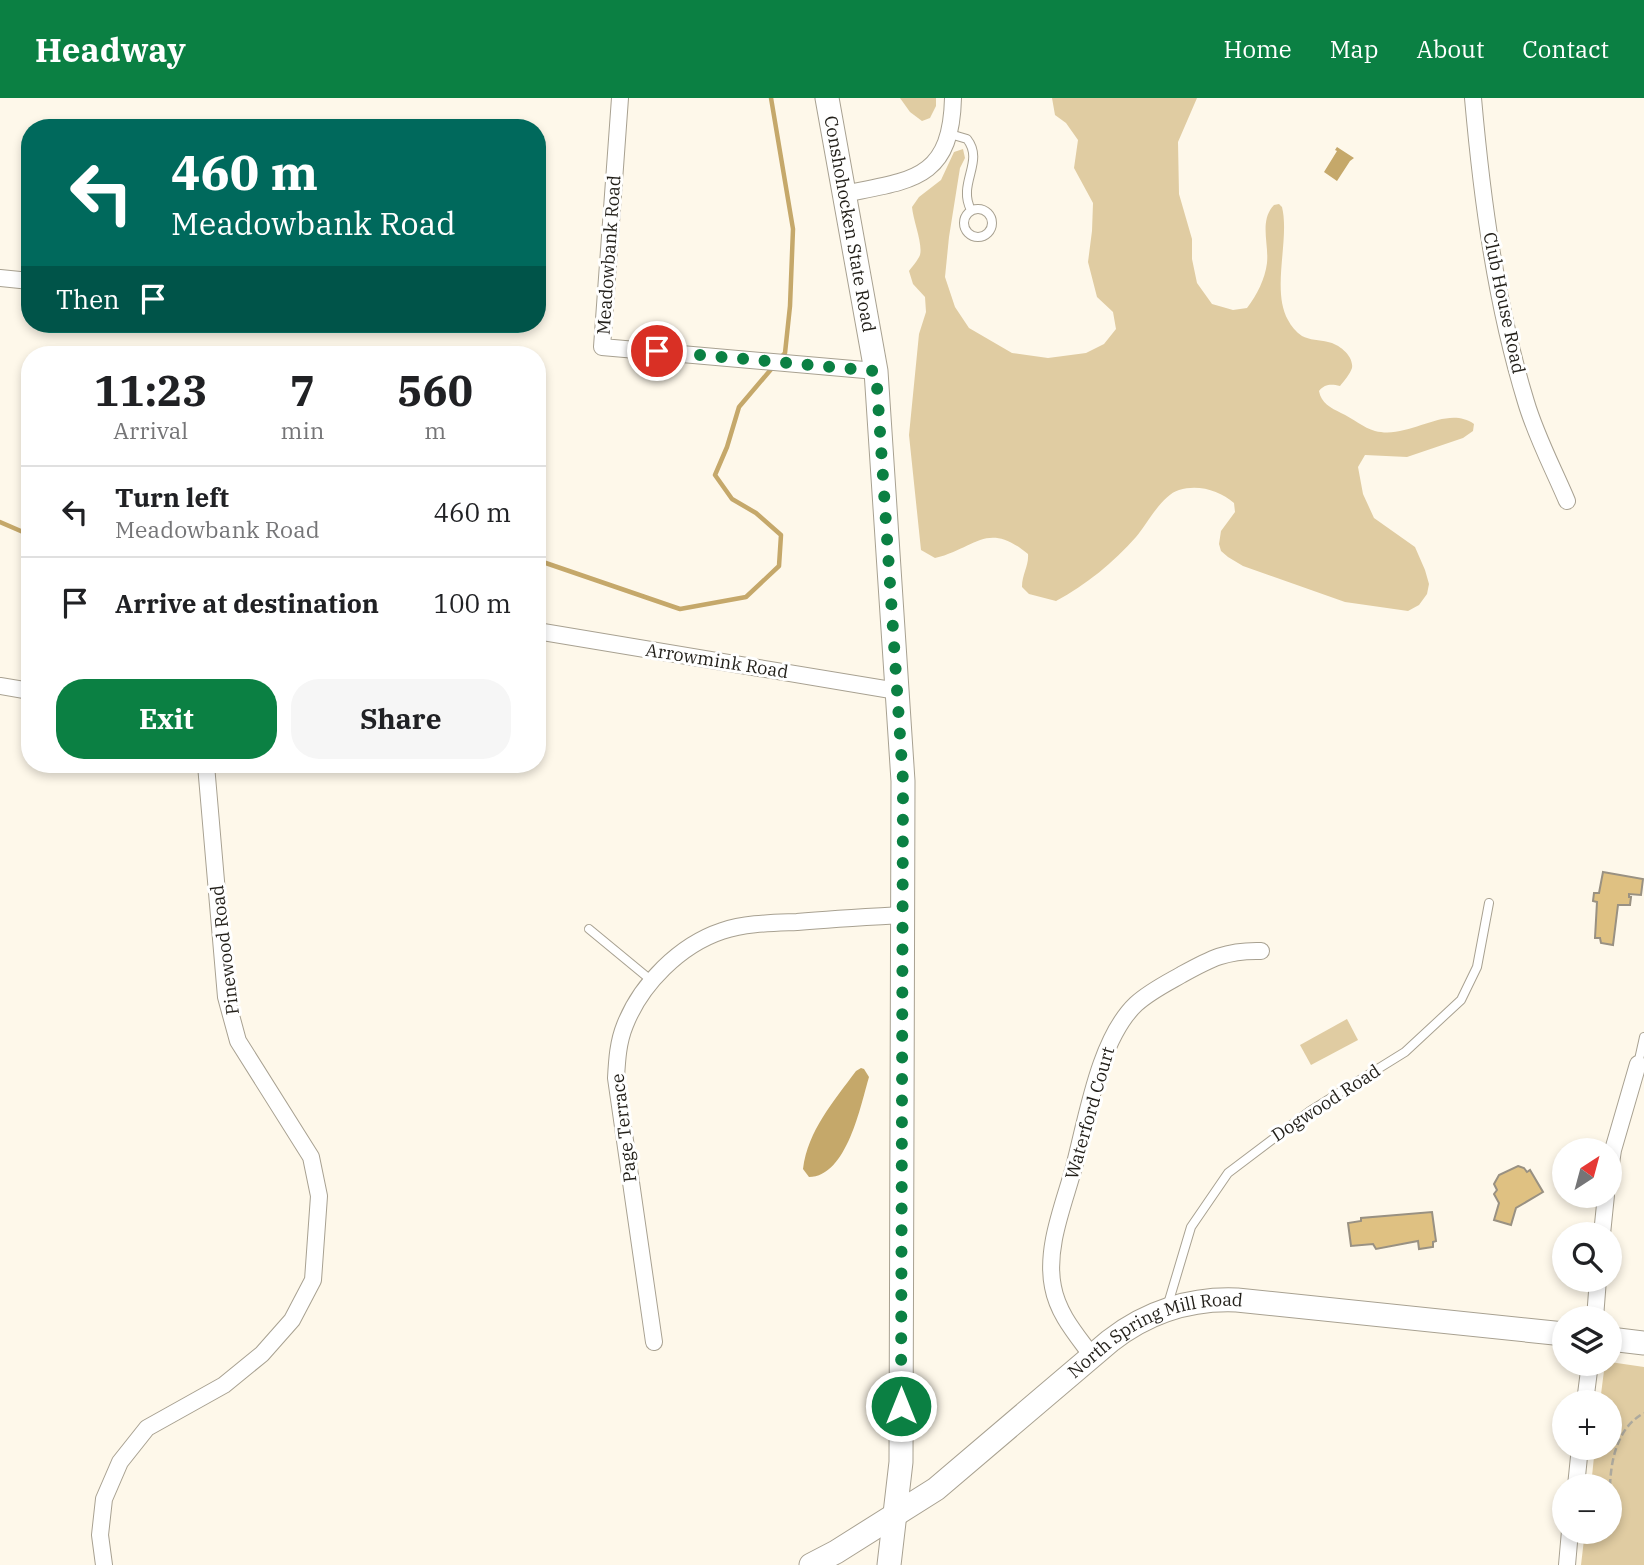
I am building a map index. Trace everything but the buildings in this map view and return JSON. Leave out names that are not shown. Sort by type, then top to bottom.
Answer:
[{"type":"main road","name":"Conshohocken State Road","points":[[827,98],[876,371],[903,781],[901,1462],[889,1565]]},
{"type":"main road","name":"North Spring Mill Road","points":[[811,1565],[947,1482],[1092,1356],[1133,1326],[1166,1310],[1200,1301],[1237,1300],[1552,1333]]},
{"type":"main road","points":[[1622,1340],[1644,1343]]},
{"type":"street","name":"Meadowbank Road","points":[[620,98],[603,347],[876,371]]},
{"type":"street","points":[[844,194],[897,183],[922,174],[940,156],[950,134],[953,98]]},
{"type":"street","name":"Club House Road","points":[[1473,98],[1480,175],[1496,280],[1526,404],[1567,501]]},
{"type":"street","points":[[0,278],[21,280]]},
{"type":"street","name":"Arrowmink Road","points":[[546,632],[897,691]]},
{"type":"street","points":[[0,687],[21,690]]},
{"type":"street","name":"Pinewood Road","points":[[104,1565],[100,1535],[104,1499],[120,1462],[147,1428],[224,1385],[262,1354],[292,1320],[313,1280],[319,1196],[311,1157],[238,1041],[226,997],[207,773]]},
{"type":"street","name":"Page Terrace","points":[[654,1342],[616,1078],[619,1044],[635,1006],[652,981],[677,957],[691,946],[722,931],[755,924],[904,915]]},
{"type":"street","name":"Waterford Court","points":[[1092,1356],[1061,1312],[1052,1284],[1052,1269],[1056,1231],[1105,1053],[1124,1018],[1151,993],[1213,958],[1241,951],[1261,951]]},
{"type":"street","points":[[1616,1138],[1638,1064]]},
{"type":"street","points":[[1567,1565],[1569,1544]]},
{"type":"lane","points":[[950,134],[967,139],[973,150],[974,158],[965,194],[971,210]]},
{"type":"lane","name":"Dogwood Road","points":[[1166,1310],[1191,1227],[1228,1173],[1310,1111],[1405,1052],[1461,1000],[1477,967],[1489,903]]},
{"type":"lane","points":[[590,929],[652,981]]},
{"type":"lane","points":[[1638,1064],[1644,1037]]},
{"type":"path","points":[[1611,1474],[1619,1441],[1632,1421],[1644,1413]]},
{"type":"shaded area","points":[[900,98],[936,98],[936,106],[930,118],[922,121],[910,112]]},
{"type":"shaded area","points":[[1052,98],[1197,98],[1178,142],[1179,194],[1192,239],[1192,259],[1197,283],[1212,304],[1233,310],[1247,308],[1251,303],[1266,269],[1267,218],[1274,205],[1279,204],[1284,220],[1281,294],[1288,320],[1302,336],[1332,343],[1351,359],[1350,373],[1340,386],[1328,385],[1319,391],[1324,402],[1375,431],[1401,431],[1451,418],[1474,424],[1473,431],[1463,438],[1407,457],[1365,455],[1358,467],[1363,494],[1374,518],[1415,547],[1429,584],[1427,594],[1419,605],[1408,611],[1345,602],[1243,566],[1221,551],[1219,544],[1221,531],[1235,512],[1234,503],[1216,492],[1201,488],[1187,488],[1173,493],[1118,555],[1089,580],[1056,601],[1029,594],[1022,587],[1028,554],[1002,539],[982,540],[935,558],[921,550],[909,435],[919,334],[926,312],[925,297],[913,284],[909,271],[921,250],[912,207],[919,197],[941,180],[954,152],[963,149],[965,158],[960,168],[945,277],[955,307],[969,328],[1012,353],[1048,358],[1086,353],[1104,344],[1116,329],[1113,312],[1097,297],[1088,262],[1093,203],[1074,168],[1078,140],[1066,123],[1055,115]]},
{"type":"shaded area","points":[[1337,147],[1354,158],[1337,181],[1324,172]]},
{"type":"shaded area","points":[[1347,1019],[1358,1040],[1311,1065],[1300,1045]]},
{"type":"shaded area","points":[[861,1068],[869,1077],[857,1121],[843,1152],[822,1174],[809,1177],[803,1169],[810,1141],[839,1093]]},
{"type":"shaded area","points":[[1622,1364],[1644,1367],[1644,1565],[1581,1565],[1583,1544],[1622,1544],[1622,1474],[1592,1474],[1594,1460],[1622,1460],[1622,1390],[1602,1390],[1603,1376],[1622,1376]]},
{"type":"waterway","points":[[771,98],[793,229],[790,306],[785,353],[781,357]]},
{"type":"waterway","points":[[546,563],[680,609],[746,597],[779,566],[781,535],[756,513],[732,499],[715,475],[739,407],[773,367]]},
{"type":"waterway","points":[[0,522],[21,531]]},
{"type":"route","points":[[657,351],[876,371],[903,781],[901,1406]]}]
